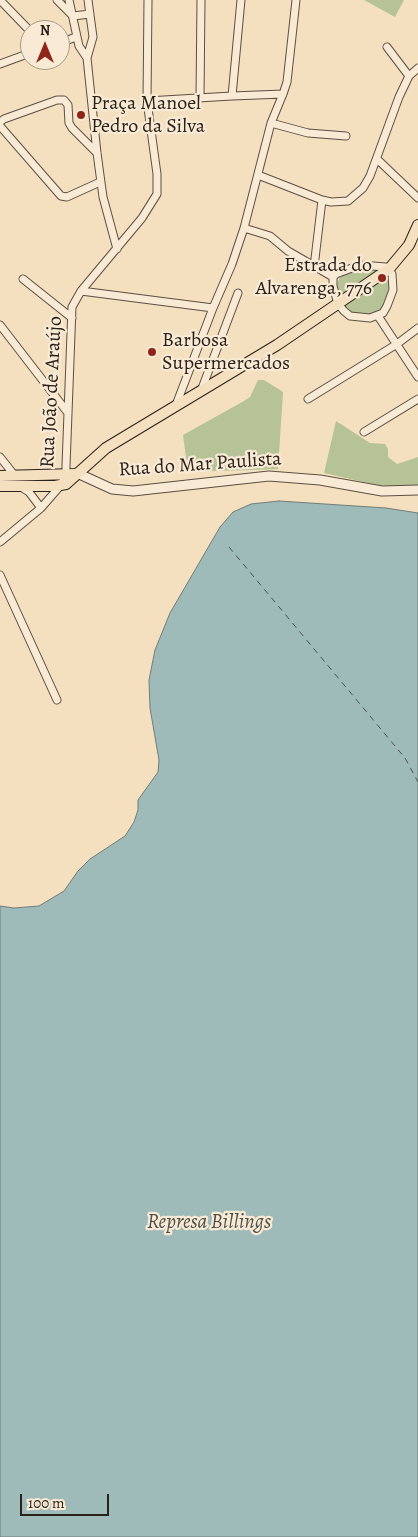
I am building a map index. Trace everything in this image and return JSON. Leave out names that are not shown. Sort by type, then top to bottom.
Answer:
[{"type":"main road","points":[[0,476],[17,481],[61,486],[68,482],[73,474],[106,448],[277,345],[389,269],[409,246],[418,225]]},
{"type":"main road","points":[[0,486],[17,481],[73,474]]},
{"type":"street","points":[[0,0],[20,21]]},
{"type":"street","points":[[57,0],[72,16]]},
{"type":"street","points":[[69,0],[76,37],[79,46],[87,58]]},
{"type":"street","points":[[88,0],[93,37],[87,58],[100,182],[117,249]]},
{"type":"street","name":"Rua João de Araújo","points":[[73,474],[68,413],[72,307],[81,291],[142,218],[157,194],[158,174],[147,101],[148,0]]},
{"type":"street","points":[[200,98],[201,0]]},
{"type":"street","points":[[232,96],[240,0]]},
{"type":"street","points":[[176,405],[232,264],[244,228],[271,124],[284,94],[288,77],[296,0]]},
{"type":"street","points":[[72,16],[90,14]]},
{"type":"street","points":[[70,39],[76,37]]},
{"type":"street","points":[[387,47],[409,76]]},
{"type":"street","points":[[1,62],[20,56]]},
{"type":"street","points":[[258,175],[322,200],[348,201],[362,188],[370,176],[398,97],[409,76],[418,68]]},
{"type":"street","points":[[147,101],[284,94]]},
{"type":"street","points":[[97,153],[69,123],[67,102],[57,100],[4,119],[0,125],[61,196],[67,197],[100,182]]},
{"type":"street","points":[[271,124],[308,133],[346,136]]},
{"type":"street","points":[[377,159],[418,198]]},
{"type":"street","points":[[314,266],[322,200]]},
{"type":"street","points":[[244,228],[270,236],[288,251],[333,277]]},
{"type":"street","points":[[360,265],[380,265],[389,269],[394,283],[393,290],[387,306],[378,316],[362,319],[350,316],[338,304],[333,286],[333,277],[342,270],[360,265]]},
{"type":"street","points":[[23,279],[72,318]]},
{"type":"street","points":[[81,291],[213,308]]},
{"type":"street","points":[[201,390],[238,293]]},
{"type":"street","points":[[378,316],[418,377]]},
{"type":"street","points":[[0,325],[68,413]]},
{"type":"street","points":[[308,399],[397,344],[418,328]]},
{"type":"street","points":[[364,432],[418,399]]},
{"type":"street","points":[[0,457],[17,481],[29,492],[41,508]]},
{"type":"street","name":"Rua do Mar Paulista","points":[[73,474],[112,489],[133,491],[269,476],[320,480],[382,491],[418,490]]},
{"type":"street","points":[[0,542],[41,508],[61,486]]},
{"type":"street","points":[[0,575],[57,700]]},
{"type":"green space","points":[[364,0],[404,0],[395,17]]},
{"type":"green space","points":[[364,268],[381,268],[386,271],[390,281],[387,298],[383,307],[376,314],[363,317],[351,315],[341,304],[337,284],[340,277],[347,272]]},
{"type":"green space","points":[[258,380],[264,380],[283,392],[278,469],[188,472],[183,435],[250,397]]},
{"type":"green space","points":[[336,421],[370,443],[385,444],[388,449],[388,457],[397,464],[418,457],[418,486],[377,485],[324,473]]},
{"type":"water","name":"Represa Billings","points":[[279,501],[386,508],[418,513],[418,1537],[0,1537],[0,906],[14,908],[39,906],[64,891],[78,871],[90,859],[125,836],[134,822],[138,810],[138,800],[158,772],[159,760],[150,708],[149,680],[155,650],[170,613],[220,527],[233,512],[251,504]]},
{"type":"ferry route","points":[[229,547],[405,758],[418,782]]},
{"type":"place","name":"Praça Manoel Pedro da Silva","points":[[81,115]]},
{"type":"place","name":"Estrada do Alvarenga, 776","points":[[382,278]]},
{"type":"place","name":"Barbosa Supermercados","points":[[152,352]]}]
